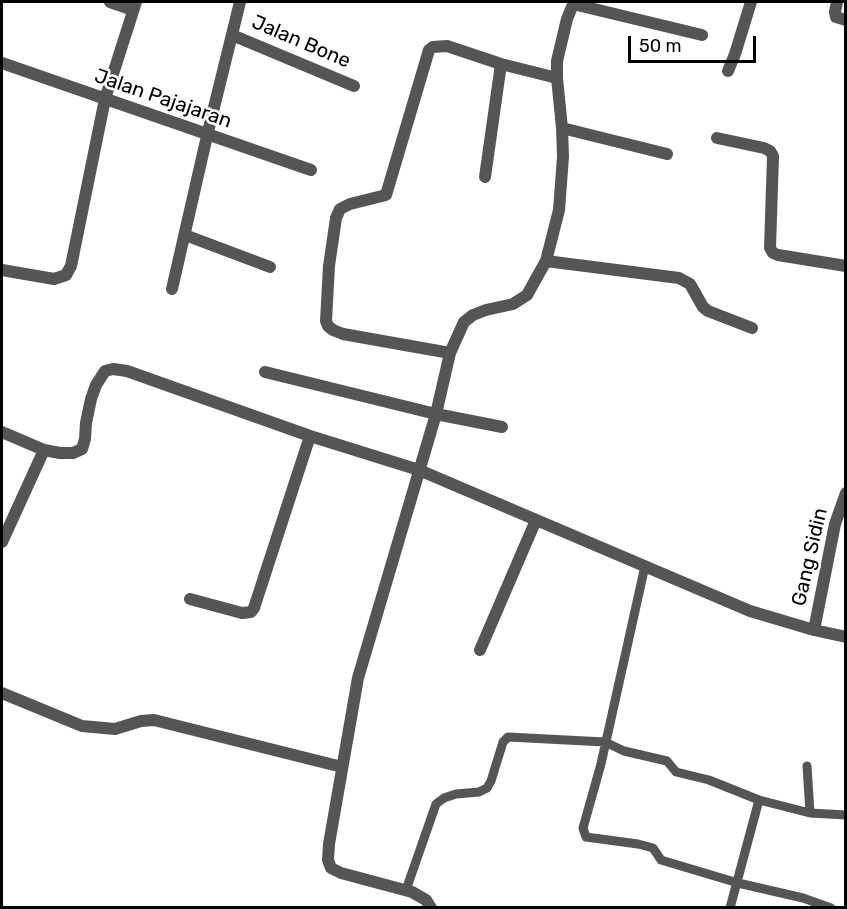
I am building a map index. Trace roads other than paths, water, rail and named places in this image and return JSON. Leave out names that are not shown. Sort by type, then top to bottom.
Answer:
[{"type":"street","points":[[2,270],[54,279],[66,275],[70,266],[105,99],[134,6],[110,2]]},
{"type":"street","points":[[172,289],[240,2]]},
{"type":"street","points":[[728,71],[751,2]]},
{"type":"street","points":[[837,2],[836,17],[846,20]]},
{"type":"street","points":[[431,908],[426,900],[412,892],[341,873],[331,868],[328,860],[358,678],[436,414],[450,353],[464,322],[473,315],[513,304],[527,295],[546,261],[559,210],[562,157],[557,61],[573,3],[702,36]]},
{"type":"street","name":"Jalan Bone","points":[[232,34],[354,86]]},
{"type":"street","points":[[450,353],[343,334],[328,326],[326,321],[330,266],[336,218],[340,209],[350,204],[386,195],[429,50],[433,47],[447,46],[501,64],[557,78]]},
{"type":"street","points":[[485,177],[501,64]]},
{"type":"street","name":"Jalan Pajajaran","points":[[2,65],[311,170]]},
{"type":"street","points":[[562,128],[667,154]]},
{"type":"street","points":[[717,138],[764,148],[773,156],[770,248],[773,253],[846,267]]},
{"type":"street","points":[[185,235],[270,267]]},
{"type":"street","points":[[546,261],[679,278],[690,284],[703,307],[708,311],[752,328]]},
{"type":"street","points":[[2,432],[44,450],[73,453],[81,449],[85,439],[91,399],[105,371],[128,370],[310,436],[419,470],[740,607],[774,619],[846,637]]},
{"type":"street","points":[[265,372],[436,414],[502,427]]},
{"type":"street","points":[[190,599],[242,613],[251,612],[254,608],[310,436]]},
{"type":"street","points":[[2,542],[44,450]]},
{"type":"street","name":"Gang Sidin","points":[[814,630],[835,524],[846,493]]},
{"type":"street","points":[[480,650],[536,520]]},
{"type":"street","points":[[2,693],[82,726],[116,729],[141,721],[154,720],[342,767]]},
{"type":"lane","points":[[645,566],[606,742],[583,828],[586,837],[653,848],[661,860],[738,883],[803,898],[831,908]]},
{"type":"lane","points":[[406,890],[436,804],[456,794],[479,792],[487,788],[502,742],[513,737],[606,742],[624,751],[667,760],[676,772],[709,780],[759,800],[810,813],[846,815]]},
{"type":"lane","points":[[807,766],[810,813]]},
{"type":"lane","points":[[730,908],[759,800]]}]
